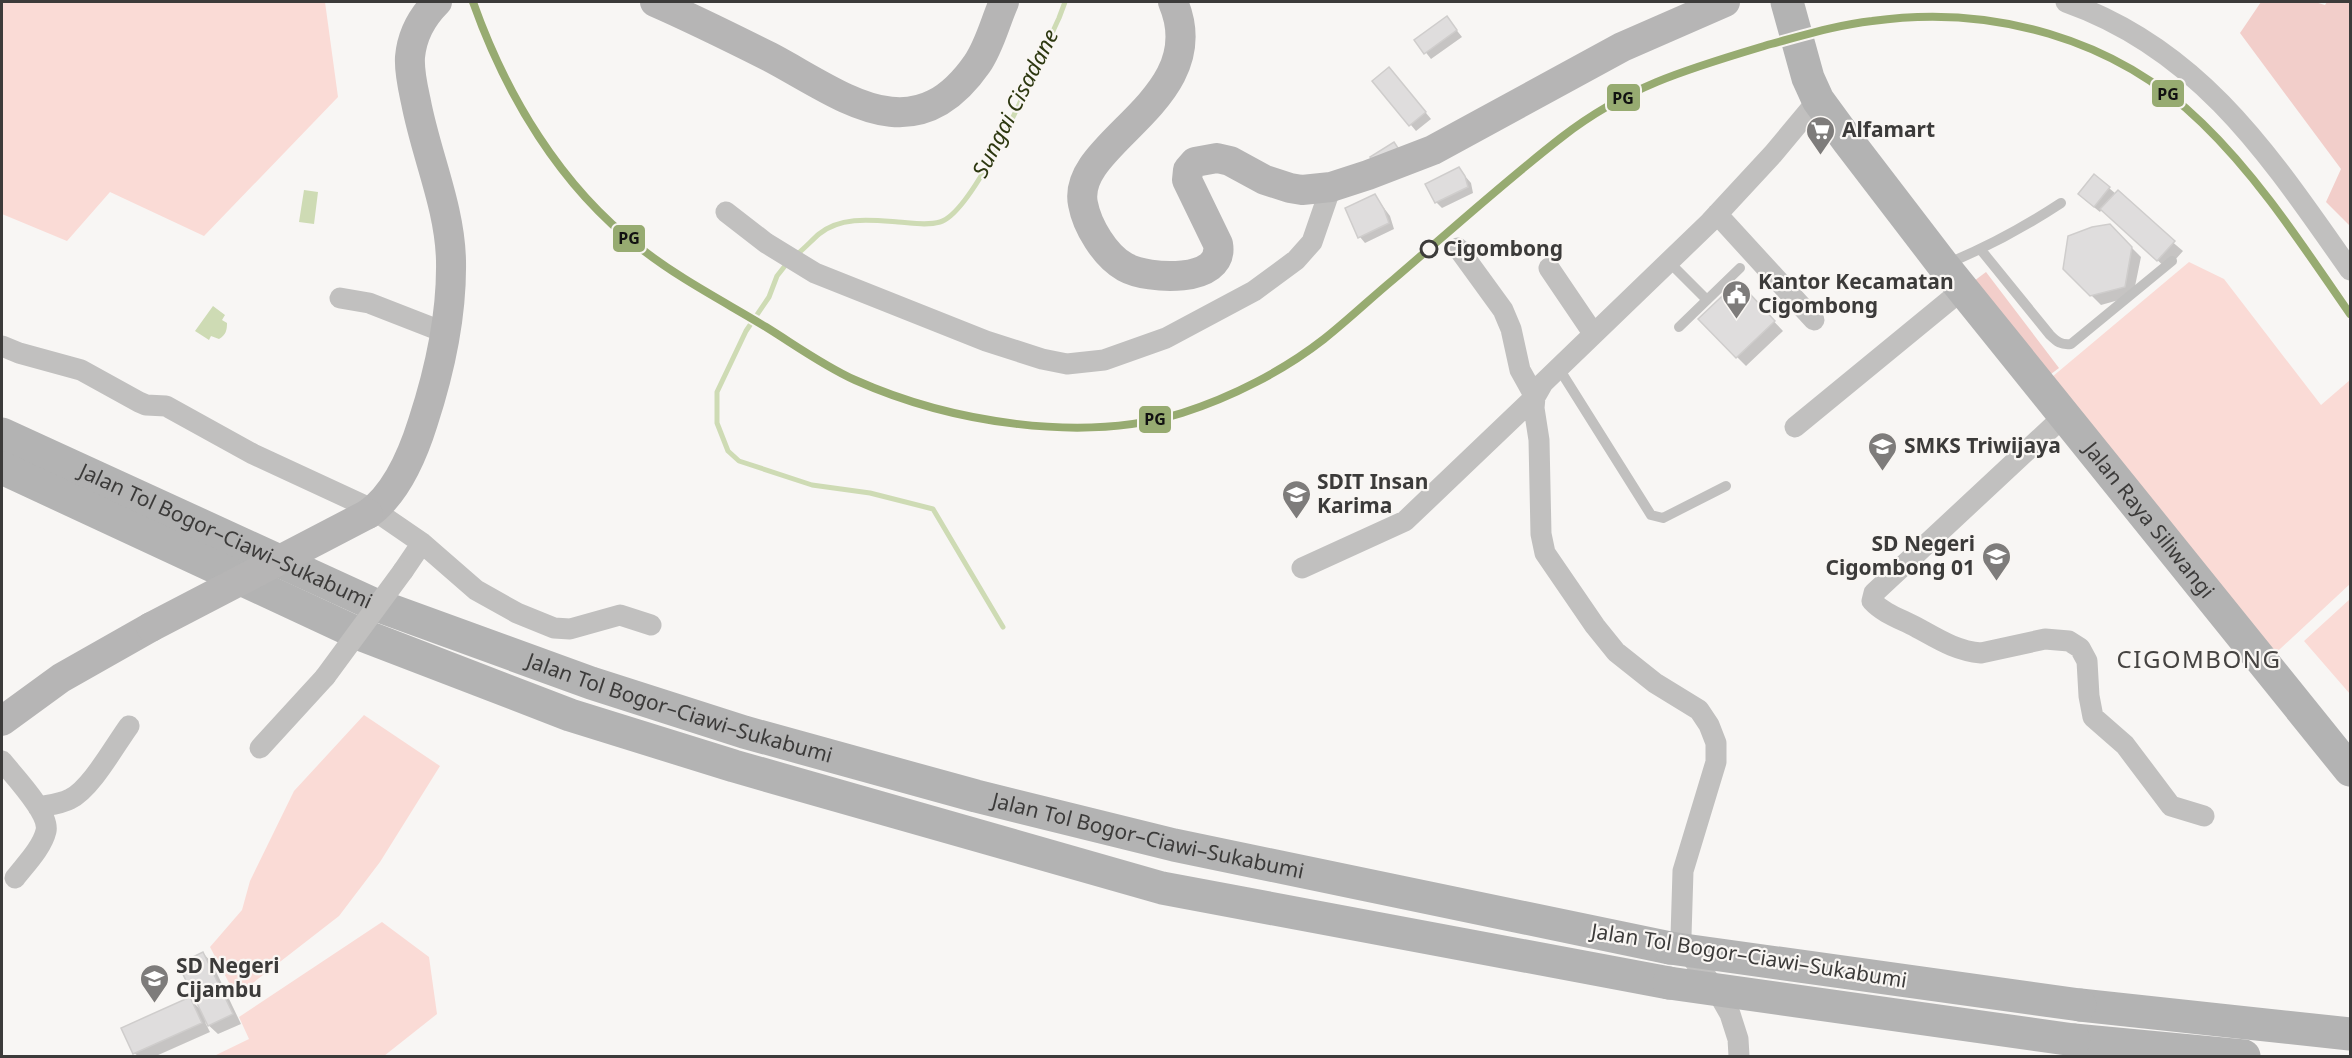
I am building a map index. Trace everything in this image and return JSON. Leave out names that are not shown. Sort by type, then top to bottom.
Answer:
[{"type":"highway","name":"Jalan Raya Siliwangi","points":[[1788,5],[1803,64],[1818,100],[1848,141],[1953,278],[2350,770]]},
{"type":"highway","name":"Jalan Tol Bogor–Ciawi–Sukabumi","points":[[2,434],[371,603],[591,683],[744,732],[976,796],[1174,845],[1670,948],[2080,1005],[2350,1034]]},
{"type":"highway","name":"Jalan Tol Bogor–Ciawi–Sukabumi","points":[[2,468],[357,633],[570,715],[734,766],[1162,888],[1669,983],[2074,1040],[2244,1056]]},
{"type":"main road","points":[[2,721],[61,678],[151,627],[371,512],[388,494],[401,473],[419,434],[436,384],[448,320],[451,261],[447,220],[418,116],[410,57],[415,33],[425,14],[437,2]]},
{"type":"main road","points":[[656,2],[739,41],[846,100],[875,109],[902,113],[913,112],[935,102],[967,77],[988,44],[1004,2]]},
{"type":"main road","points":[[1173,2],[1178,21],[1180,46],[1168,78],[1143,113],[1102,155],[1090,171],[1082,197],[1084,211],[1111,256],[1137,273],[1162,277],[1186,275],[1213,262],[1219,251],[1218,243],[1187,180],[1191,166],[1204,159],[1217,158],[1230,161],[1256,177],[1279,186],[1302,190],[1331,187],[1433,150],[1622,48],[1725,2]]},
{"type":"street","points":[[2066,2],[2136,34],[2202,82],[2264,151],[2350,270]]},
{"type":"street","points":[[1302,568],[1405,521],[1535,397],[1543,383],[1558,367],[1717,214],[1779,147],[1818,100]]},
{"type":"street","points":[[726,212],[766,243],[815,273],[986,341],[1042,359],[1067,364],[1104,360],[1166,338],[1254,291],[1296,260],[1312,242],[1331,187]]},
{"type":"street","points":[[1717,214],[1814,320]]},
{"type":"street","points":[[1458,249],[1503,310],[1520,370],[1535,397],[1540,534],[1545,553],[1595,626],[1616,652],[1655,683],[1699,710],[1709,725],[1716,743],[1716,762],[1683,871],[1681,936],[1687,951],[1717,991],[1730,1014],[1738,1039],[1739,1056]]},
{"type":"street","points":[[1549,268],[1593,333]]},
{"type":"street","points":[[1795,427],[1953,278]]},
{"type":"street","points":[[340,298],[369,303],[446,333]]},
{"type":"street","points":[[2,346],[81,370],[146,405],[166,406],[253,454],[371,512],[422,543],[476,590],[517,613],[554,628],[570,629],[620,615],[651,625]]},
{"type":"street","points":[[2064,416],[1874,593],[1871,599],[1888,614],[1946,644],[1975,652],[1982,653],[2045,639],[2069,641],[2080,648],[2087,661],[2090,711],[2093,717],[2125,745],[2171,806],[2204,816]]},
{"type":"street","points":[[260,748],[325,677],[422,543]]},
{"type":"street","points":[[38,807],[70,800],[80,792],[95,776],[129,726]]},
{"type":"street","points":[[2,761],[38,807],[46,823],[46,830],[40,843],[15,878]]},
{"type":"lane","points":[[1953,278],[1981,250],[2018,231],[2061,203]]},
{"type":"lane","points":[[1981,250],[2050,335],[2064,345],[2071,344],[2172,261]]},
{"type":"lane","points":[[1669,262],[1707,300]]},
{"type":"lane","points":[[1679,327],[1740,268]]},
{"type":"lane","points":[[1558,367],[1651,515],[1663,518],[1726,486]]},
{"type":"shaded area","points":[[2,2],[325,2],[338,97],[204,236],[110,192],[67,241],[2,214]]},
{"type":"shaded area","points":[[2261,2],[2315,2],[2325,5],[2327,2],[2350,2],[2350,226],[2326,202],[2341,169],[2240,33]]},
{"type":"shaded area","points":[[304,190],[318,192],[314,224],[299,222]]},
{"type":"shaded area","points":[[2189,262],[2224,279],[2321,405],[2350,380],[2350,584],[2266,662],[2046,382]]},
{"type":"shaded area","points":[[1986,272],[2059,368],[2043,380],[1970,284]]},
{"type":"shaded area","points":[[213,306],[225,315],[222,320],[227,323],[227,328],[225,334],[219,339],[211,336],[209,340],[195,331]]},
{"type":"shaded area","points":[[2350,599],[2350,694],[2304,641]]},
{"type":"shaded area","points":[[364,715],[440,766],[380,862],[339,916],[236,996],[210,947],[242,910],[250,881],[294,791]]},
{"type":"shaded area","points":[[382,922],[429,957],[437,1014],[384,1056],[214,1056],[249,1039],[239,1017]]},
{"type":"building","points":[[1447,16],[1457,30],[1424,54],[1414,40]]},
{"type":"building","points":[[1389,67],[1426,112],[1409,126],[1372,81]]},
{"type":"building","points":[[1394,142],[1402,154],[1378,170],[1370,157]]},
{"type":"building","points":[[1459,167],[1468,187],[1435,203],[1425,184]]},
{"type":"building","points":[[2094,174],[2110,187],[2094,207],[2078,194]]},
{"type":"building","points":[[2118,190],[2175,241],[2157,261],[2100,209]]},
{"type":"building","points":[[1375,194],[1389,223],[1358,238],[1345,208]]},
{"type":"building","points":[[2110,224],[2132,247],[2125,287],[2090,296],[2063,269],[2068,236],[2092,227]]},
{"type":"building","name":"Kantor Kecamatan Cigombong","points":[[1738,281],[1775,321],[1736,358],[1698,319]]},
{"type":"building","points":[[203,952],[233,1014],[208,1026],[178,964]]},
{"type":"building","points":[[190,997],[202,1023],[133,1054],[121,1028]]},
{"type":"waterway","name":"Sungai Cisadane","points":[[795,256],[819,234],[837,224],[857,220],[930,224],[940,222],[955,212],[989,163],[1038,64],[1065,2]]},
{"type":"waterway","name":"Sungai Cisadane","points":[[788,262],[777,276],[769,297],[746,331],[717,392],[717,423],[728,451],[739,461],[812,485],[870,493],[933,509],[1003,627]]},
{"type":"transit line","name":"PG","points":[[473,2],[486,37],[519,104],[560,167],[584,196],[639,247],[685,279],[843,374],[892,395],[973,417],[1016,424],[1102,427],[1143,422],[1182,413],[1220,399],[1292,362],[1324,339],[1519,171],[1562,137],[1612,104],[1636,91],[1687,70],[1771,44],[1846,25],[1917,17],[1962,18],[2006,23],[2049,34],[2091,49],[2130,69],[2168,94],[2202,123],[2243,167],[2350,314]]},
{"type":"place","name":"Alfamart","points":[[1821,156]]},
{"type":"place","name":"Cigombong","points":[[1429,249]]},
{"type":"place","name":"Kantor Kecamatan Cigombong","points":[[1737,320]]},
{"type":"place","name":"SMKS Triwijaya","points":[[1883,472]]},
{"type":"place","name":"SDIT Insan Karima","points":[[1296,520]]},
{"type":"place","name":"SD Negeri Cigombong 01","points":[[1996,582]]},
{"type":"place","name":"SD Negeri Cijambu","points":[[155,1004]]},
{"type":"district","name":"CIGOMBONG","points":[[2199,660]]}]
